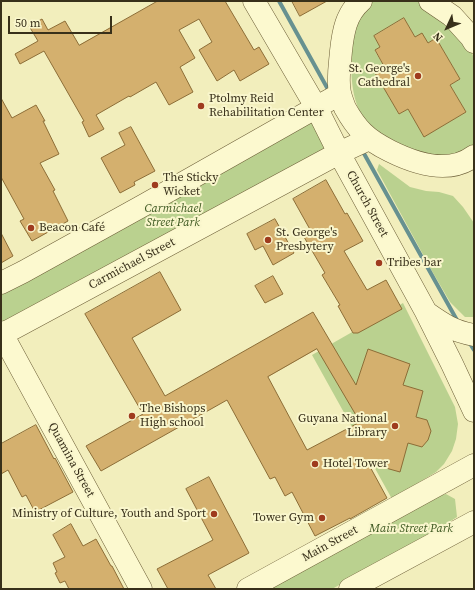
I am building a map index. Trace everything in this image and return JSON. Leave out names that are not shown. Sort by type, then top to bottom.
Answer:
[{"type":"street","name":"Church Street","points":[[254,1],[330,100],[356,145],[426,312],[462,378],[474,411]]},
{"type":"street","points":[[1,283],[144,205],[330,100],[339,76],[342,40],[349,15],[355,6],[361,1]]},
{"type":"street","points":[[430,1],[452,16],[474,42]]},
{"type":"street","points":[[330,100],[345,107],[363,133],[356,145]]},
{"type":"street","points":[[356,145],[377,144],[406,158],[429,165],[457,165],[466,162],[474,156]]},
{"type":"street","name":"Carmichael Street","points":[[1,334],[356,145]]},
{"type":"street","points":[[426,312],[451,329],[474,335]]},
{"type":"street","name":"Quamina Street","points":[[1,334],[141,589]]},
{"type":"street","points":[[462,378],[457,354],[474,343]]},
{"type":"street","name":"Main Street","points":[[248,589],[474,465]]},
{"type":"street","points":[[350,589],[474,522]]},
{"type":"green space","points":[[373,1],[418,1],[425,4],[469,46],[474,58],[474,144],[461,157],[430,156],[415,152],[377,133],[361,115],[352,84],[352,52],[356,24],[367,6]],"holes":[[[404,18],[415,37],[428,43],[436,38],[460,79],[450,85],[466,112],[424,136],[408,109],[399,114],[376,73],[385,68],[375,51],[380,47],[374,36]]]},
{"type":"green space","name":"Carmichael Street Park","points":[[314,120],[331,151],[5,325],[1,318],[1,288]]},
{"type":"green space","points":[[379,164],[410,187],[453,196],[474,223],[474,317],[465,317],[450,302],[377,170]]},
{"type":"green space","points":[[403,303],[455,407],[458,424],[456,439],[452,451],[444,464],[436,472],[392,499],[312,355]]},
{"type":"green space","name":"Main Street Park","points":[[446,494],[455,499],[457,517],[420,541],[332,589],[269,589],[437,496]]},
{"type":"building","points":[[158,1],[225,1],[254,50],[259,47],[269,64],[240,81],[234,70],[217,81],[199,50],[212,42],[199,19],[179,30],[195,58],[180,67],[193,92],[169,105],[156,82],[96,115],[104,129],[89,137],[82,122],[84,121],[44,51],[20,64],[15,54],[38,41],[29,26],[42,19],[48,30],[65,21],[79,45]]},
{"type":"building","points":[[292,1],[327,1],[300,16]]},
{"type":"building","name":"St. George's Cathedral","points":[[404,18],[415,37],[422,33],[428,43],[436,38],[460,79],[450,85],[466,112],[424,137],[408,109],[399,114],[375,73],[385,68],[375,50],[380,47],[374,36]]},
{"type":"building","points":[[1,98],[12,118],[36,105],[45,121],[43,121],[59,154],[40,163],[55,190],[53,191],[68,221],[32,241],[20,221],[24,219],[1,177]]},
{"type":"building","points":[[131,127],[155,171],[134,182],[135,185],[120,193],[101,158],[125,145],[119,133]]},
{"type":"building","points":[[326,180],[345,214],[347,213],[363,241],[344,251],[367,290],[386,280],[402,309],[358,333],[353,333],[338,306],[340,305],[322,275],[325,273],[304,237],[312,233],[293,199]]},
{"type":"building","name":"St. George's Presbytery","points":[[275,219],[294,253],[273,265],[263,246],[255,250],[247,234]]},
{"type":"building","points":[[1,233],[13,256],[1,263]]},
{"type":"building","points":[[160,272],[181,310],[132,338],[165,396],[313,312],[356,385],[368,349],[410,364],[403,385],[423,391],[416,417],[427,420],[431,431],[428,440],[422,447],[408,443],[400,472],[368,463],[387,498],[350,519],[315,536],[292,492],[285,496],[275,477],[270,479],[227,400],[101,471],[86,446],[143,414],[85,314]],"holes":[[[317,349],[360,422],[307,450],[268,377]]]},
{"type":"building","points":[[273,276],[283,294],[265,303],[255,286]]},
{"type":"building","points":[[36,425],[73,492],[35,512],[26,495],[22,497],[8,470],[1,474],[1,444]]},
{"type":"building","name":"Ministry of Culture, Youth and Sport","points":[[209,477],[249,553],[208,575],[216,589],[168,589],[157,569],[213,540],[186,489]]},
{"type":"building","points":[[71,524],[83,546],[96,539],[124,589],[69,589],[65,581],[60,583],[55,573],[57,572],[53,563],[65,557],[53,535]]},
{"type":"waterway","points":[[279,1],[330,93]]},
{"type":"waterway","points":[[362,150],[458,322]]},
{"type":"waterway","points":[[469,342],[474,350]]},
{"type":"place","name":"St. George's Cathedral","points":[[418,76]]},
{"type":"place","name":"Ptolmy Reid Rehabilitation Center","points":[[201,106]]},
{"type":"place","name":"The Sticky Wicket","points":[[155,185]]},
{"type":"place","name":"Beacon Café","points":[[31,228]]},
{"type":"place","name":"St. George's Presbytery","points":[[268,240]]},
{"type":"place","name":"Tribes bar","points":[[379,263]]},
{"type":"place","name":"The Bishops High school","points":[[132,416]]},
{"type":"place","name":"Guyana National Library","points":[[395,426]]},
{"type":"place","name":"Hotel Tower","points":[[315,464]]},
{"type":"place","name":"Ministry of Culture, Youth and Sport","points":[[214,514]]},
{"type":"place","name":"Tower Gym","points":[[322,518]]}]
